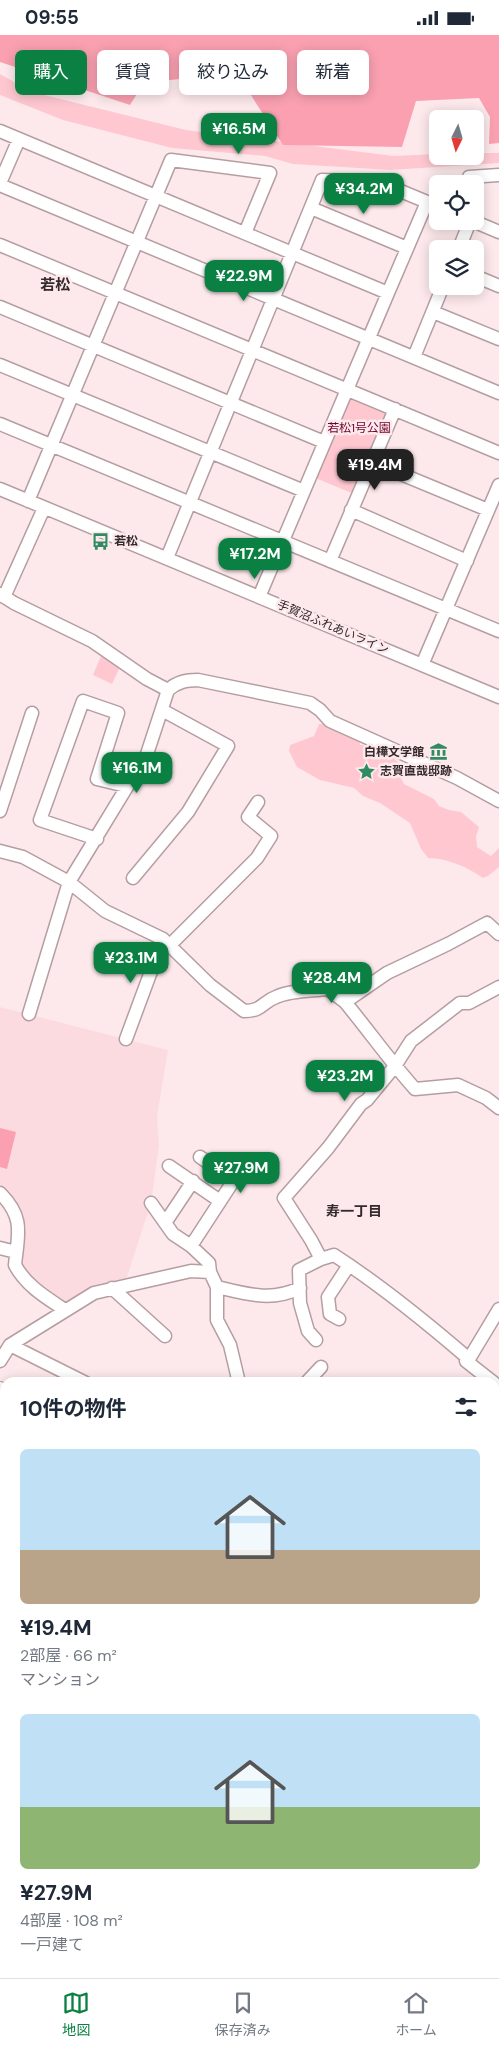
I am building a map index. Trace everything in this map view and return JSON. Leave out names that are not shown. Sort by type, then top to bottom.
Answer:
[{"type":"street","points":[[0,131],[388,293]]},
{"type":"street","points":[[19,139],[0,184],[136,243],[499,393]]},
{"type":"street","points":[[28,501],[171,160],[270,173],[245,233]]},
{"type":"street","points":[[484,176],[499,175]]},
{"type":"street","points":[[167,558],[322,180],[379,182],[429,203]]},
{"type":"street","points":[[311,208],[407,248]]},
{"type":"street","points":[[259,597],[407,248],[429,209]]},
{"type":"street","points":[[484,226],[499,232]]},
{"type":"street","points":[[0,245],[499,453]]},
{"type":"street","points":[[484,280],[499,286]]},
{"type":"street","points":[[414,357],[440,295]]},
{"type":"street","points":[[0,307],[324,442]]},
{"type":"street","points":[[433,312],[499,339]]},
{"type":"street","points":[[0,365],[304,491]]},
{"type":"street","points":[[330,561],[395,409]]},
{"type":"street","points":[[0,424],[498,629]]},
{"type":"street","points":[[372,462],[488,510]]},
{"type":"street","points":[[422,665],[499,485]]},
{"type":"street","name":"手賀沼ふれあいライン","points":[[0,489],[499,697]]},
{"type":"street","points":[[44,508],[2,595],[92,641],[147,679],[168,690]]},
{"type":"street","points":[[352,510],[467,561]]},
{"type":"street","points":[[30,1014],[70,882],[147,753],[168,690],[175,684],[188,680],[198,680],[310,703],[330,721],[457,778],[499,801]]},
{"type":"street","points":[[97,839],[40,820],[84,701],[118,713],[97,779],[126,786]]},
{"type":"street","points":[[133,878],[188,813],[228,746],[162,710]]},
{"type":"street","points":[[0,811],[32,713]]},
{"type":"street","points":[[126,1039],[166,942],[257,858],[271,835],[248,817],[258,802]]},
{"type":"street","points":[[1,853],[23,857],[70,882],[105,911],[166,942],[210,985],[244,1011],[261,1008],[275,997],[307,990],[328,989],[345,1002],[369,1030],[394,1066],[415,1089],[458,1085],[486,1098],[499,1108]]},
{"type":"street","points":[[345,1002],[388,973],[487,923],[499,934]]},
{"type":"street","points":[[321,1259],[284,1198],[394,1066],[411,1041],[460,1003],[469,1003],[499,987]]},
{"type":"street","points":[[191,1246],[234,1180],[200,1157]]},
{"type":"street","points":[[169,1166],[220,1201]]},
{"type":"street","points":[[165,1223],[192,1181]]},
{"type":"street","points":[[0,1193],[18,1218],[15,1265],[24,1278],[42,1295],[66,1310]]},
{"type":"street","points":[[151,1203],[173,1234],[191,1246],[209,1263],[210,1272],[218,1287],[217,1320],[230,1345],[238,1377]]},
{"type":"street","points":[[0,1248],[16,1252]]},
{"type":"street","points":[[316,1340],[308,1331],[300,1303],[299,1270],[334,1255],[405,1306],[469,1359]]},
{"type":"street","points":[[339,1319],[330,1314],[328,1297],[349,1265]]},
{"type":"street","points":[[0,1361],[10,1345],[94,1293],[191,1271],[210,1272]]},
{"type":"street","points":[[218,1287],[264,1297],[291,1292],[300,1288]]},
{"type":"street","points":[[112,1288],[165,1337]]},
{"type":"street","points":[[486,1377],[466,1361],[499,1309]]},
{"type":"street","points":[[10,1345],[74,1377]]},
{"type":"street","points":[[312,1377],[321,1367]]},
{"type":"shaded area","points":[[0,35],[499,35],[499,143],[489,144],[490,117],[479,98],[416,101],[402,147],[283,145],[251,95],[287,95],[287,50],[179,50],[179,79],[169,80],[169,50],[97,50],[97,94],[87,91],[87,50],[15,50],[15,67],[0,62]]},
{"type":"shaded area","points":[[100,95],[136,95],[130,105]]},
{"type":"shaded area","points":[[0,1007],[168,1050],[157,1116],[159,1146],[151,1203],[125,1283],[69,1304],[46,1292],[24,1268],[21,1256],[26,1227],[23,1215],[14,1199],[0,1185]]},
{"type":"shaded area","points":[[0,1128],[16,1132],[7,1169],[0,1167]]},
{"type":"green space","points":[[0,74],[15,82],[15,95],[44,95],[186,130],[394,156],[429,154],[429,165],[468,165],[390,170],[293,164],[265,156],[172,148],[63,120],[0,95]]},
{"type":"green space","points":[[484,153],[499,153],[499,163],[484,164]]},
{"type":"green space","name":"若松1号公園","points":[[347,396],[386,412],[389,417],[354,494],[313,477]]},
{"type":"green space","points":[[101,656],[120,667],[112,684],[93,675]]},
{"type":"green space","points":[[319,724],[325,724],[359,739],[360,745],[378,748],[392,757],[401,765],[401,778],[404,784],[434,799],[439,806],[461,812],[479,827],[476,836],[477,847],[491,856],[499,848],[499,867],[483,878],[457,864],[428,858],[421,849],[410,823],[380,803],[363,796],[354,788],[320,780],[297,767],[289,751],[290,745],[314,736]]},
{"type":"place","name":"若松","points":[[100,541]]},
{"type":"place","name":"白樺文学館","points":[[438,752]]},
{"type":"place","name":"志賀直哉邸跡","points":[[366,771]]},
{"type":"district","name":"若松","points":[[55,285]]},
{"type":"district","name":"寿一丁目","points":[[354,1211]]}]
